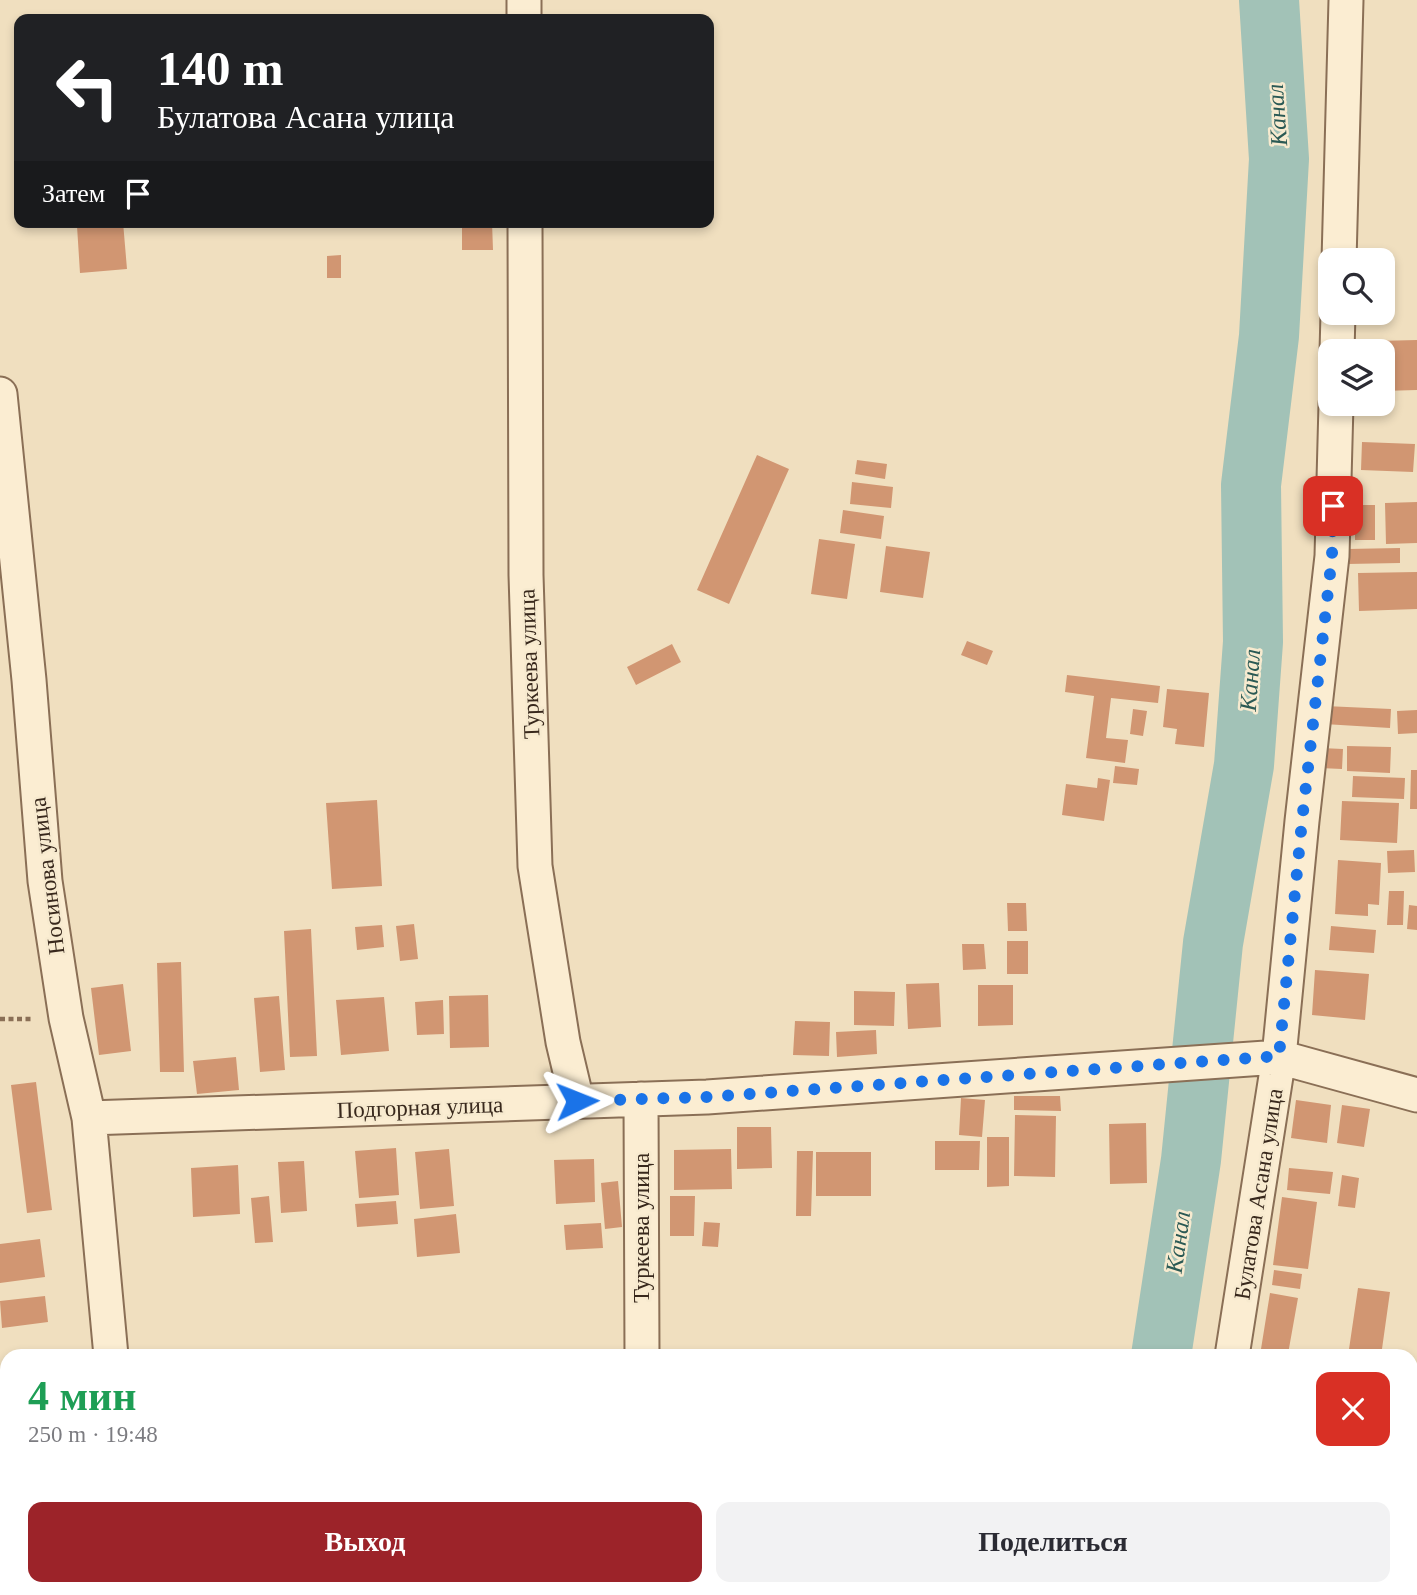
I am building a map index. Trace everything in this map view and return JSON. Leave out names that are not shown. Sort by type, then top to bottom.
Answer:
[{"type":"street","points":[[1339,248],[1346,0]]},
{"type":"street","name":"Туркеева улица","points":[[526,228],[526,575],[535,866],[563,1042],[577,1101]]},
{"type":"street","name":"Носинова улица","points":[[0,394],[45,881],[66,1018],[89,1118],[110,1349]]},
{"type":"street","name":"Булатова Асана улица","points":[[1233,1349],[1279,1056],[1332,556],[1336,416]]},
{"type":"street","name":"Подгорная улица","points":[[89,1118],[707,1097],[1279,1056],[1417,1095]]},
{"type":"street","name":"Туркеева улица","points":[[641,1100],[642,1349]]},
{"type":"building","points":[[77,228],[124,228],[127,269],[80,273]]},
{"type":"building","points":[[462,228],[492,228],[493,250],[462,250]]},
{"type":"building","points":[[341,255],[341,278],[327,278],[327,256]]},
{"type":"building","points":[[1417,340],[1417,390],[1395,391],[1395,341]]},
{"type":"building","points":[[1362,442],[1415,444],[1413,472],[1361,470]]},
{"type":"building","points":[[757,455],[789,469],[729,604],[697,590]]},
{"type":"building","points":[[857,460],[887,464],[885,479],[855,474]]},
{"type":"building","points":[[852,482],[893,487],[891,508],[850,504]]},
{"type":"building","points":[[1417,502],[1417,543],[1386,544],[1385,503]]},
{"type":"building","points":[[1355,505],[1375,505],[1375,540],[1355,540]]},
{"type":"building","points":[[843,510],[884,516],[881,539],[840,533]]},
{"type":"building","points":[[819,539],[855,544],[847,599],[811,594]]},
{"type":"building","points":[[886,546],[930,552],[923,598],[880,592]]},
{"type":"building","points":[[1400,548],[1400,563],[1347,564],[1347,549]]},
{"type":"building","points":[[1417,572],[1417,609],[1359,611],[1358,573]]},
{"type":"building","points":[[967,641],[993,651],[987,665],[961,655]]},
{"type":"building","points":[[672,644],[681,662],[636,685],[627,667]]},
{"type":"building","points":[[1067,675],[1160,686],[1158,703],[1111,698],[1106,738],[1128,740],[1125,763],[1086,758],[1094,696],[1065,692]]},
{"type":"building","points":[[1167,689],[1209,693],[1204,747],[1175,744],[1177,729],[1163,727]]},
{"type":"building","points":[[1325,706],[1391,709],[1390,728],[1324,724]]},
{"type":"building","points":[[1133,709],[1147,711],[1143,736],[1130,734]]},
{"type":"building","points":[[1417,710],[1417,733],[1398,734],[1397,711]]},
{"type":"building","points":[[1347,746],[1391,747],[1390,773],[1347,771]]},
{"type":"building","points":[[1321,748],[1343,749],[1342,769],[1320,768]]},
{"type":"building","points":[[1115,766],[1139,769],[1137,785],[1113,783]]},
{"type":"building","points":[[1411,770],[1417,770],[1417,809],[1410,809]]},
{"type":"building","points":[[1353,776],[1405,778],[1404,799],[1352,797]]},
{"type":"building","points":[[1098,778],[1110,780],[1104,821],[1062,815],[1066,784],[1097,788]]},
{"type":"building","points":[[377,800],[382,886],[332,889],[326,803]]},
{"type":"building","points":[[1342,801],[1399,803],[1397,843],[1340,840]]},
{"type":"building","points":[[1414,850],[1415,872],[1388,873],[1387,851]]},
{"type":"building","points":[[1338,860],[1381,863],[1379,905],[1368,904],[1368,916],[1335,914]]},
{"type":"building","points":[[1389,891],[1404,891],[1403,925],[1387,925]]},
{"type":"building","points":[[1007,903],[1026,903],[1027,931],[1008,931]]},
{"type":"building","points":[[1409,905],[1417,906],[1417,930],[1407,929]]},
{"type":"building","points":[[414,924],[418,959],[400,961],[396,926]]},
{"type":"building","points":[[382,925],[384,947],[357,950],[355,927]]},
{"type":"building","points":[[1331,926],[1376,930],[1374,953],[1329,950]]},
{"type":"building","points":[[311,929],[317,1056],[290,1057],[284,931]]},
{"type":"building","points":[[1007,941],[1028,941],[1028,974],[1007,974]]},
{"type":"building","points":[[962,944],[984,944],[986,969],[963,970]]},
{"type":"building","points":[[181,962],[184,1072],[160,1072],[157,963]]},
{"type":"building","points":[[1315,970],[1369,974],[1365,1020],[1312,1015]]},
{"type":"building","points":[[939,983],[941,1027],[908,1029],[906,984]]},
{"type":"building","points":[[123,984],[131,1051],[99,1055],[91,988]]},
{"type":"building","points":[[978,985],[1013,985],[1013,1025],[978,1026]]},
{"type":"building","points":[[854,991],[895,992],[894,1026],[854,1025]]},
{"type":"building","points":[[488,995],[489,1047],[450,1048],[449,996]]},
{"type":"building","points":[[279,996],[285,1070],[260,1072],[254,998]]},
{"type":"building","points":[[384,997],[389,1051],[341,1055],[336,1000]]},
{"type":"building","points":[[443,1000],[444,1034],[417,1035],[415,1002]]},
{"type":"building","points":[[795,1021],[830,1022],[829,1056],[793,1055]]},
{"type":"building","points":[[876,1030],[877,1054],[837,1057],[836,1032]]},
{"type":"building","points":[[236,1057],[239,1090],[197,1094],[193,1061]]},
{"type":"building","points":[[36,1082],[52,1210],[27,1213],[11,1085]]},
{"type":"building","points":[[1014,1096],[1060,1096],[1061,1111],[1014,1110]]},
{"type":"building","points":[[961,1098],[985,1100],[982,1137],[959,1135]]},
{"type":"building","points":[[1296,1100],[1331,1105],[1327,1143],[1291,1138]]},
{"type":"building","points":[[1342,1105],[1370,1109],[1364,1147],[1337,1143]]},
{"type":"building","points":[[1015,1115],[1056,1116],[1055,1177],[1014,1176]]},
{"type":"building","points":[[1146,1123],[1147,1183],[1110,1184],[1109,1124]]},
{"type":"building","points":[[737,1127],[771,1127],[772,1168],[737,1169]]},
{"type":"building","points":[[987,1137],[1009,1137],[1009,1186],[987,1187]]},
{"type":"building","points":[[935,1141],[980,1141],[979,1170],[935,1170]]},
{"type":"building","points":[[396,1148],[399,1195],[359,1198],[355,1151]]},
{"type":"building","points":[[449,1149],[454,1206],[420,1209],[415,1152]]},
{"type":"building","points":[[731,1149],[732,1189],[674,1190],[674,1150]]},
{"type":"building","points":[[797,1151],[813,1151],[811,1216],[796,1216]]},
{"type":"building","points":[[816,1152],[871,1152],[871,1196],[816,1196]]},
{"type":"building","points":[[594,1159],[595,1202],[556,1204],[554,1160]]},
{"type":"building","points":[[304,1161],[307,1211],[281,1213],[278,1162]]},
{"type":"building","points":[[238,1165],[240,1214],[193,1217],[191,1168]]},
{"type":"building","points":[[1289,1168],[1333,1172],[1330,1194],[1287,1190]]},
{"type":"building","points":[[1342,1175],[1359,1178],[1355,1208],[1338,1206]]},
{"type":"building","points":[[618,1181],[622,1227],[605,1229],[601,1183]]},
{"type":"building","points":[[269,1196],[273,1242],[255,1243],[251,1198]]},
{"type":"building","points":[[670,1196],[695,1196],[694,1236],[670,1236]]},
{"type":"building","points":[[1282,1197],[1317,1202],[1308,1269],[1273,1265]]},
{"type":"building","points":[[396,1201],[398,1224],[357,1227],[355,1204]]},
{"type":"building","points":[[456,1214],[460,1253],[417,1257],[414,1219]]},
{"type":"building","points":[[704,1222],[720,1223],[718,1247],[702,1246]]},
{"type":"building","points":[[601,1223],[603,1248],[566,1250],[564,1225]]},
{"type":"building","points":[[40,1239],[45,1277],[0,1283],[0,1244]]},
{"type":"building","points":[[1274,1270],[1302,1274],[1300,1289],[1272,1285]]},
{"type":"building","points":[[1358,1288],[1390,1292],[1382,1349],[1349,1349]]},
{"type":"building","points":[[1270,1293],[1298,1298],[1289,1349],[1261,1349]]},
{"type":"building","points":[[45,1296],[48,1322],[2,1328],[0,1301]]},
{"type":"waterway","name":"Канал","points":[[1162,1349],[1191,1160],[1213,943],[1244,765],[1253,642],[1251,485],[1269,336],[1279,159],[1269,0]]},
{"type":"route","points":[[577,1101],[707,1097],[1279,1056],[1332,556],[1333,506]]}]
